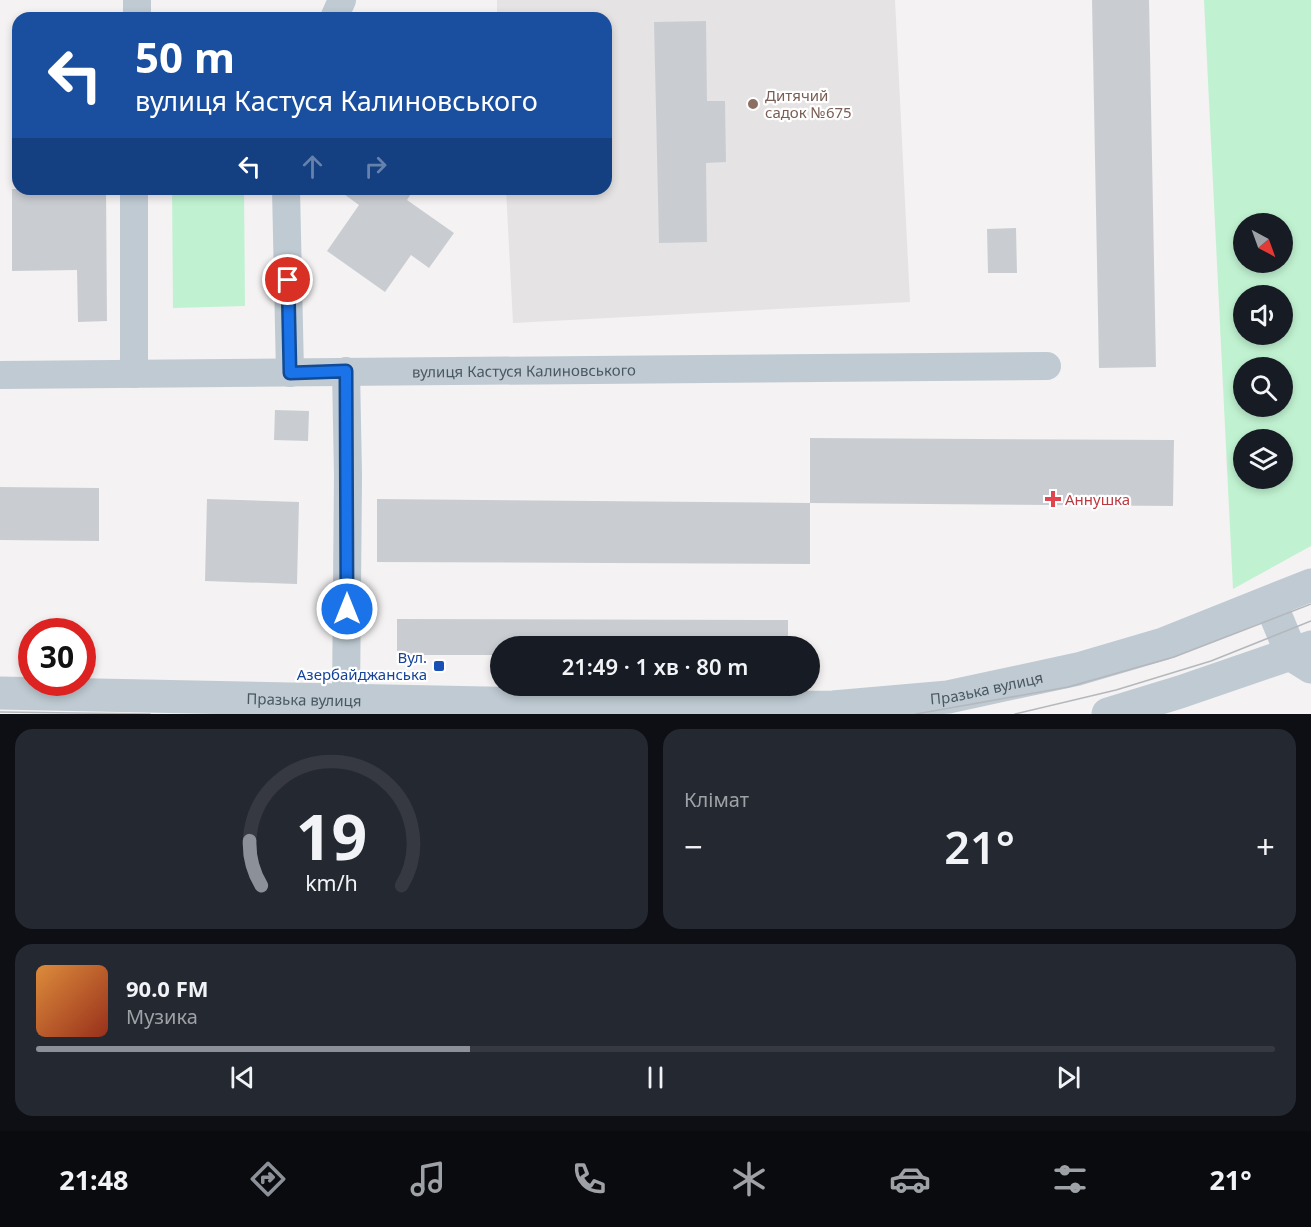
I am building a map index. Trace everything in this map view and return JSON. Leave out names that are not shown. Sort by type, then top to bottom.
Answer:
[{"type":"street","points":[[134,195],[134,374]]},
{"type":"street","points":[[286,195],[290,373]]},
{"type":"street","name":"вулиця Кастуся Калиновського","points":[[0,375],[1047,366]]},
{"type":"street","points":[[346,371],[348,475],[346,699]]},
{"type":"street","name":"Празька вулиця","points":[[0,693],[725,708],[833,707],[906,702],[948,696],[1078,669],[1163,644],[1311,585]]},
{"type":"street","points":[[1108,714],[1305,656],[1270,602]]},
{"type":"shaded area","name":"Дитячий садок №675","points":[[497,0],[895,0],[910,302],[513,323],[506,195],[612,195],[612,12],[497,12]]},
{"type":"green space","points":[[1204,0],[1311,0],[1311,546],[1233,589]]},
{"type":"green space","points":[[172,195],[244,195],[245,306],[173,308]]},
{"type":"building","points":[[1092,0],[1149,0],[1156,367],[1099,368]]},
{"type":"building","points":[[706,21],[707,101],[725,101],[726,162],[706,163],[707,242],[659,243],[654,22]]},
{"type":"building","points":[[12,195],[106,195],[107,321],[78,322],[77,270],[12,271]]},
{"type":"building","points":[[345,195],[410,195],[407,200],[454,233],[429,268],[411,255],[385,292],[327,251],[359,205]]},
{"type":"building","points":[[1016,228],[1017,273],[988,273],[987,229]]},
{"type":"building","points":[[275,410],[309,411],[308,441],[274,440]]},
{"type":"building","points":[[810,438],[1174,440],[1173,506],[810,503]]},
{"type":"building","points":[[0,487],[99,488],[99,541],[0,540]]},
{"type":"building","points":[[207,499],[299,502],[297,584],[205,581]]},
{"type":"building","points":[[377,499],[810,503],[810,564],[377,562]]},
{"type":"building","points":[[397,619],[788,620],[788,636],[490,636],[490,655],[397,655]]},
{"type":"tram line","points":[[916,714],[1068,687],[1174,657],[1311,604]]},
{"type":"tram line","points":[[1015,714],[1116,690],[1211,661],[1311,621]]},
{"type":"tram line","points":[[0,712],[150,714]]},
{"type":"place","name":"Дитячий садок №675","points":[[753,104]]},
{"type":"place","name":"Аннушка","points":[[1053,499]]},
{"type":"place","name":"Вул. Азербайджанська","points":[[439,666]]},
{"type":"route","points":[[288,280],[290,373],[346,371],[347,609]]}]
